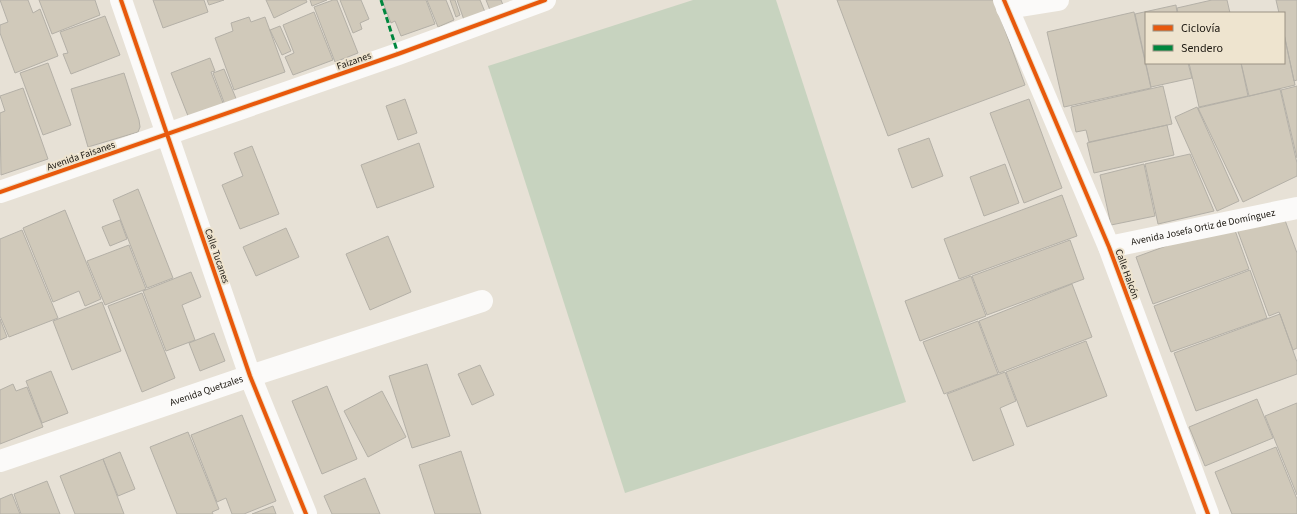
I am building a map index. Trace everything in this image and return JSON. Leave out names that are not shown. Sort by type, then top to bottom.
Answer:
[{"type":"street","name":"Calle Tucanes","points":[[121,0],[250,376],[306,514]]},
{"type":"street","name":"Faizanes","points":[[167,135],[398,54],[545,0]]},
{"type":"street","points":[[1005,4],[1058,0]]},
{"type":"street","name":"Calle Halcón","points":[[1005,4],[1109,247],[1208,514]]},
{"type":"street","name":"Avenida Faisanes","points":[[0,192],[167,135]]},
{"type":"street","name":"Avenida Josefa Ortiz de Domínguez","points":[[1109,247],[1297,208]]},
{"type":"street","name":"Avenida Quetzales","points":[[0,461],[250,376],[482,301]]},
{"type":"green space","points":[[693,0],[776,0],[906,402],[625,493],[488,66]]},
{"type":"building","points":[[0,0],[28,0],[33,13],[40,9],[58,56],[15,73],[0,33],[0,25],[8,22]]},
{"type":"building","points":[[39,0],[95,0],[100,15],[52,34]]},
{"type":"building","points":[[153,0],[204,0],[208,12],[163,28]]},
{"type":"building","points":[[207,0],[224,0],[209,5]]},
{"type":"building","points":[[266,0],[306,0],[307,2],[274,18]]},
{"type":"building","points":[[310,0],[327,0],[312,6]]},
{"type":"building","points":[[337,0],[358,53],[335,62],[314,7]]},
{"type":"building","points":[[340,0],[361,0],[369,19],[360,23],[362,29],[353,33]]},
{"type":"building","points":[[382,0],[426,0],[435,24],[401,36],[395,21],[391,23]]},
{"type":"building","points":[[427,0],[446,0],[454,20],[438,27]]},
{"type":"building","points":[[450,0],[455,0],[460,15],[456,17]]},
{"type":"building","points":[[457,0],[480,0],[485,12],[464,20]]},
{"type":"building","points":[[486,0],[501,0],[503,5],[490,10]]},
{"type":"building","points":[[837,0],[994,0],[1025,85],[888,136]]},
{"type":"building","points":[[1212,0],[1227,0],[1230,12],[1178,12],[1177,8]]},
{"type":"building","points":[[1276,0],[1297,0],[1297,80],[1294,81],[1285,39],[1285,12],[1279,12]]},
{"type":"building","points":[[1176,5],[1177,12],[1145,12],[1145,60],[1135,14]]},
{"type":"building","points":[[314,12],[333,60],[293,75],[285,57],[294,53],[283,25]]},
{"type":"building","points":[[1134,12],[1151,88],[1064,107],[1047,32]]},
{"type":"building","points":[[105,16],[120,55],[71,74],[63,54],[68,53],[60,32]]},
{"type":"building","points":[[249,17],[251,22],[265,17],[285,72],[234,90],[215,38],[233,31],[231,23]]},
{"type":"building","points":[[280,26],[291,51],[282,55],[270,30]]},
{"type":"building","points":[[1285,39],[1295,85],[1249,96],[1241,64],[1285,64]]},
{"type":"building","points":[[210,58],[215,71],[211,72],[225,108],[190,121],[171,73]]},
{"type":"building","points":[[48,63],[71,125],[43,135],[20,73]]},
{"type":"building","points":[[1146,64],[1188,64],[1192,78],[1151,87]]},
{"type":"building","points":[[1189,64],[1241,64],[1248,96],[1199,107]]},
{"type":"building","points":[[224,69],[237,101],[225,105],[213,73]]},
{"type":"building","points":[[124,73],[139,120],[140,127],[138,132],[88,147],[71,89]]},
{"type":"building","points":[[1163,86],[1172,124],[1089,142],[1086,130],[1076,132],[1071,107]]},
{"type":"building","points":[[1297,86],[1297,158],[1281,90]]},
{"type":"building","points":[[23,88],[48,159],[1,175],[0,113],[5,111],[0,96]]},
{"type":"building","points":[[1280,89],[1297,163],[1297,176],[1243,202],[1198,108]]},
{"type":"building","points":[[405,99],[417,133],[398,140],[386,106]]},
{"type":"building","points":[[1029,99],[1062,188],[1024,203],[990,113]]},
{"type":"building","points":[[1197,107],[1239,201],[1217,211],[1175,117]]},
{"type":"building","points":[[1167,125],[1174,155],[1094,173],[1087,143]]},
{"type":"building","points":[[929,138],[943,176],[912,188],[898,149]]},
{"type":"building","points":[[419,143],[434,187],[377,208],[361,165]]},
{"type":"building","points":[[252,146],[279,214],[240,229],[222,185],[243,176],[234,153]]},
{"type":"building","points":[[1190,154],[1214,211],[1158,224],[1145,164]]},
{"type":"building","points":[[1005,164],[1019,203],[984,216],[970,177]]},
{"type":"building","points":[[1144,164],[1155,216],[1111,225],[1100,175]]},
{"type":"building","points":[[138,189],[173,278],[147,288],[113,200]]},
{"type":"building","points":[[1062,195],[1077,236],[959,279],[944,239]]},
{"type":"building","points":[[65,210],[101,299],[85,306],[79,291],[53,302],[23,228]]},
{"type":"building","points":[[1282,212],[1297,253],[1297,348],[1293,350],[1279,312],[1269,316],[1237,229]]},
{"type":"building","points":[[120,220],[127,239],[110,246],[102,227]]},
{"type":"building","points":[[1232,222],[1249,269],[1153,304],[1136,257]]},
{"type":"building","points":[[286,228],[299,257],[256,276],[243,247]]},
{"type":"building","points":[[22,230],[58,318],[9,337],[0,316],[0,239]]},
{"type":"building","points":[[388,236],[411,292],[370,310],[346,254]]},
{"type":"building","points":[[1070,240],[1084,279],[987,315],[972,276]]},
{"type":"building","points":[[129,245],[146,289],[105,305],[87,261]]},
{"type":"building","points":[[1250,270],[1267,318],[1171,352],[1154,306]]},
{"type":"building","points":[[191,272],[201,297],[182,305],[195,340],[166,351],[143,291]]},
{"type":"building","points":[[971,276],[986,316],[920,341],[905,301]]},
{"type":"building","points":[[1072,284],[1092,337],[999,373],[979,321]]},
{"type":"building","points":[[142,293],[175,378],[142,392],[108,306]]},
{"type":"building","points":[[102,302],[121,351],[72,370],[53,321]]},
{"type":"building","points":[[1280,314],[1297,362],[1297,374],[1196,411],[1174,353]]},
{"type":"building","points":[[0,319],[7,337],[0,340]]},
{"type":"building","points":[[978,321],[998,374],[944,394],[923,342]]},
{"type":"building","points":[[214,333],[225,361],[200,371],[189,343]]},
{"type":"building","points":[[1086,341],[1107,396],[1027,427],[1006,372]]},
{"type":"building","points":[[427,364],[450,436],[412,448],[389,376]]},
{"type":"building","points":[[480,365],[494,395],[472,405],[458,374]]},
{"type":"building","points":[[51,371],[68,413],[42,423],[26,381]]},
{"type":"building","points":[[1005,372],[1016,401],[1000,408],[1014,445],[973,461],[947,394]]},
{"type":"building","points":[[13,384],[16,391],[27,387],[43,427],[0,444],[0,390]]},
{"type":"building","points":[[327,386],[357,459],[322,474],[292,401]]},
{"type":"building","points":[[382,391],[406,437],[368,457],[344,411]]},
{"type":"building","points":[[1257,399],[1273,438],[1205,466],[1189,427]]},
{"type":"building","points":[[1297,403],[1297,495],[1265,416]]},
{"type":"building","points":[[242,415],[276,501],[244,514],[232,514],[226,498],[217,502],[191,435]]},
{"type":"building","points":[[188,432],[219,509],[212,512],[213,514],[177,514],[150,447]]},
{"type":"building","points":[[1276,447],[1297,499],[1297,514],[1232,514],[1215,472]]},
{"type":"building","points":[[461,451],[481,514],[435,514],[419,465]]},
{"type":"building","points":[[120,452],[135,489],[118,496],[103,459]]},
{"type":"building","points":[[103,459],[124,514],[75,514],[60,476]]},
{"type":"building","points":[[365,478],[380,514],[332,514],[324,496]]},
{"type":"building","points":[[47,481],[60,514],[21,514],[14,494]]},
{"type":"building","points":[[12,494],[20,514],[0,514],[0,499]]},
{"type":"building","points":[[273,506],[276,514],[252,514]]},
{"type":"marked path","points":[[381,0],[398,54]]},
{"type":"cycle path","points":[[121,0],[250,376],[306,514]]},
{"type":"cycle path","points":[[0,192],[398,54],[545,0]]},
{"type":"cycle path","points":[[1004,0],[1109,247],[1208,514]]}]
